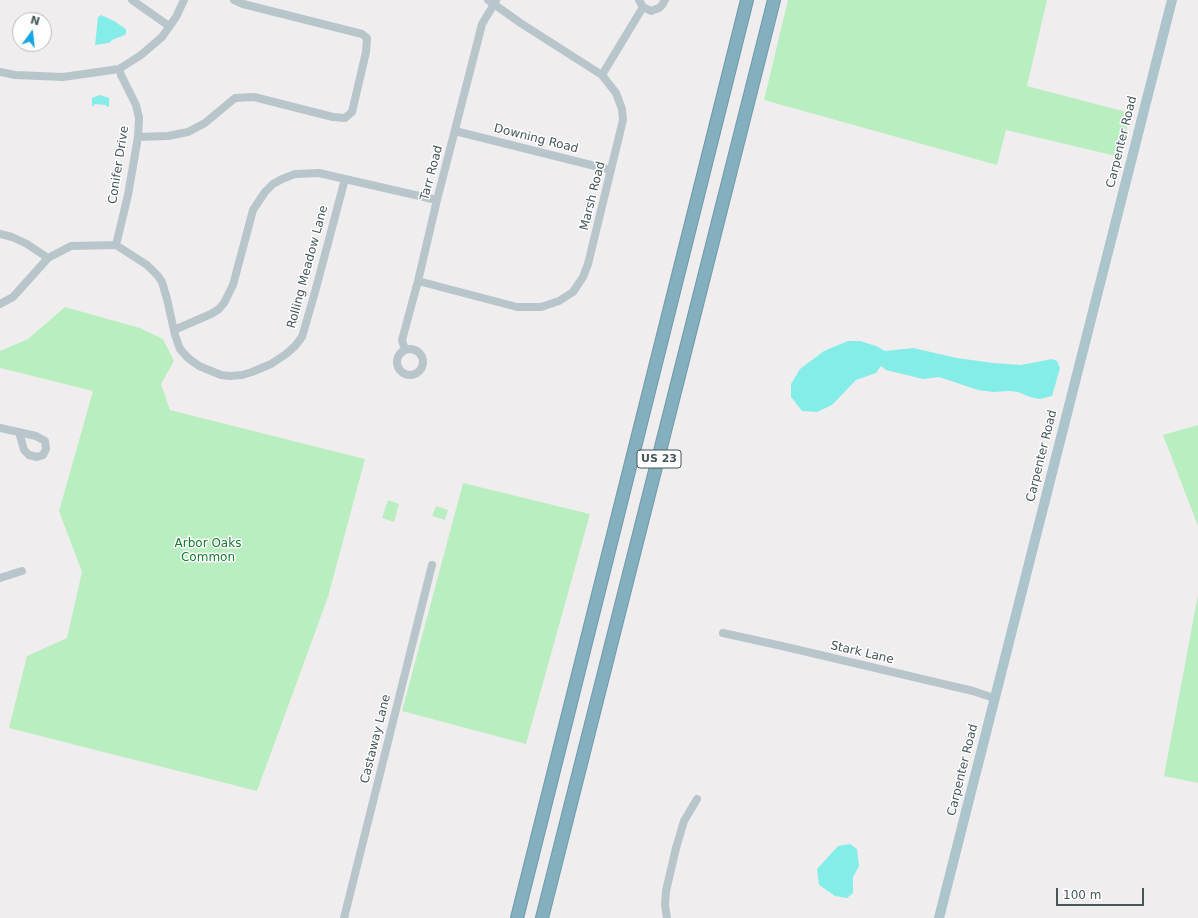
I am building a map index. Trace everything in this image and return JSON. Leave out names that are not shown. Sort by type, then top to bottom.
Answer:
[{"type":"highway","name":"US 23","points":[[517,918],[747,0]]},
{"type":"highway","name":"US 23","points":[[542,918],[774,0]]},
{"type":"main road","name":"Carpenter Road","points":[[939,918],[1172,0]]},
{"type":"street","points":[[132,0],[169,26]]},
{"type":"street","points":[[0,72],[38,77],[63,77],[119,69],[142,55],[162,37],[176,17],[184,0]]},
{"type":"street","points":[[138,137],[168,136],[188,132],[205,123],[235,98],[254,97],[333,117],[345,118],[352,112],[366,52],[367,38],[362,34],[243,4],[234,0]]},
{"type":"street","points":[[602,75],[641,4],[647,10],[655,10],[662,5],[665,0]]},
{"type":"street","name":"Marsh Road","points":[[418,281],[517,307],[541,307],[559,301],[573,292],[583,277],[588,264],[623,120],[622,109],[616,93],[602,75],[522,24],[493,1]]},
{"type":"street","name":"Tarr Road","points":[[405,350],[402,340],[418,281],[437,200],[482,24],[493,1]]},
{"type":"street","name":"Conifer Drive","points":[[116,245],[128,195],[138,137],[139,118],[136,105],[119,69]]},
{"type":"street","name":"Downing Road","points":[[455,131],[611,170]]},
{"type":"street","points":[[174,330],[219,309],[233,284],[253,210],[265,192],[273,184],[282,179],[295,174],[319,172],[437,200]]},
{"type":"street","name":"Rolling Meadow Lane","points":[[116,245],[147,265],[162,282],[180,349],[188,358],[199,366],[221,375],[242,375],[271,364],[286,354],[302,337],[345,179]]},
{"type":"street","points":[[0,234],[12,236],[48,258]]},
{"type":"street","points":[[0,304],[13,297],[48,258],[71,246],[116,245]]},
{"type":"street","points":[[0,428],[19,432]]},
{"type":"street","name":"Castaway Lane","points":[[344,918],[432,565]]},
{"type":"street","points":[[0,578],[22,571]]},
{"type":"street","name":"Stark Lane","points":[[723,633],[972,691],[994,698]]},
{"type":"street","points":[[666,918],[666,891],[676,848],[684,821],[697,799]]},
{"type":"green space","points":[[788,0],[1047,0],[1027,86],[1130,113],[1120,157],[1006,130],[997,165],[764,100]]},
{"type":"green space","name":"Arbor Oaks Common","points":[[65,307],[140,328],[163,339],[174,361],[161,384],[170,410],[365,459],[328,597],[257,791],[9,728],[27,656],[67,638],[82,572],[59,511],[93,391],[0,368],[0,351],[28,339]]},
{"type":"green space","points":[[1198,425],[1198,526],[1163,435]]},
{"type":"green space","points":[[463,483],[590,514],[526,744],[402,711]]},
{"type":"green space","points":[[388,500],[399,504],[394,522],[382,518]]},
{"type":"green space","points":[[436,506],[448,510],[445,520],[432,516]]},
{"type":"green space","points":[[1198,595],[1198,783],[1164,776]]},
{"type":"water","points":[[101,15],[126,29],[125,35],[112,40],[109,43],[95,45],[98,17]]},
{"type":"water","points":[[100,95],[109,98],[109,107],[106,105],[94,104],[94,106],[92,106],[92,98]]},
{"type":"water","points":[[848,341],[860,341],[876,346],[885,351],[913,348],[957,358],[993,363],[1021,365],[1052,359],[1057,361],[1060,368],[1052,396],[1040,399],[1018,392],[993,392],[978,390],[939,377],[923,379],[886,370],[881,366],[876,373],[856,380],[832,405],[817,412],[802,411],[791,397],[791,384],[800,369],[824,351]]},
{"type":"water","points":[[850,844],[857,849],[859,866],[853,877],[853,893],[847,898],[835,896],[819,885],[817,869],[838,846]]}]
